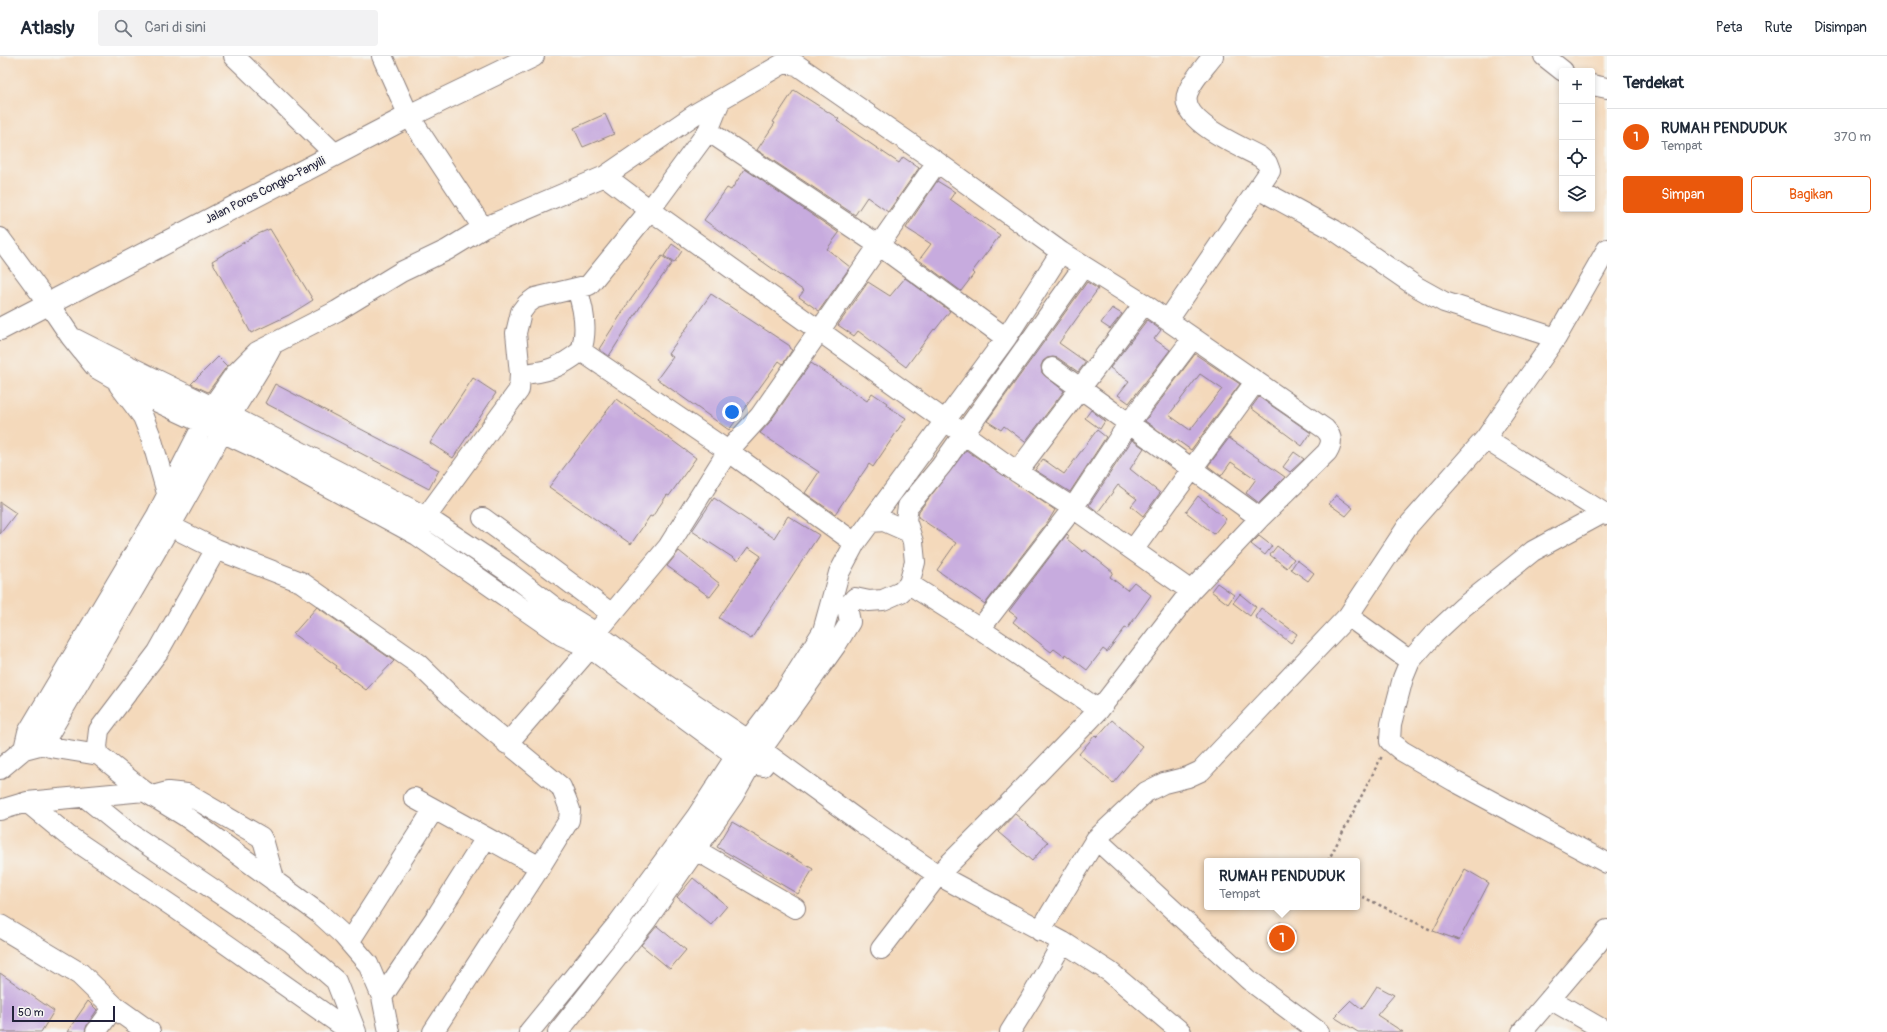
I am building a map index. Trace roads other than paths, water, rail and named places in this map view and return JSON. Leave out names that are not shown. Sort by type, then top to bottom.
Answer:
[{"type":"main road","name":"Jalan Poros Congko-Panyili","points":[[0,329],[409,116],[533,56]]},
{"type":"main road","points":[[0,926],[80,974],[114,1007],[150,1032]]},
{"type":"street","points":[[234,56],[335,154]]},
{"type":"street","points":[[382,56],[409,116],[483,228]]},
{"type":"street","points":[[1168,320],[1270,171],[1267,163],[1202,125],[1193,116],[1188,106],[1188,92],[1213,56]]},
{"type":"street","points":[[1544,56],[1559,68]]},
{"type":"street","points":[[163,521],[167,493],[208,415],[235,374],[257,352],[337,311],[401,272],[447,250],[483,228],[605,176],[697,113],[720,101],[776,66],[784,63],[792,64],[801,69],[937,162],[1061,252],[1168,320],[1325,429],[1329,433],[1331,445],[1327,452],[1260,518],[1191,591],[1098,710],[997,816],[938,875],[881,949]]},
{"type":"street","points":[[1595,86],[1607,88]]},
{"type":"street","points":[[417,536],[426,517],[515,396],[520,383],[516,333],[521,312],[527,304],[535,298],[589,285],[650,210],[708,131],[720,101]]},
{"type":"street","points":[[708,131],[880,246],[1006,338]]},
{"type":"street","points":[[507,744],[668,547],[728,451],[760,416],[880,246],[937,162]]},
{"type":"street","points":[[605,176],[650,210],[1017,472],[1073,508],[1191,591]]},
{"type":"street","points":[[1259,188],[1334,230],[1417,286],[1444,302],[1556,338]]},
{"type":"street","points":[[0,238],[71,337],[96,368],[115,380],[208,415]]},
{"type":"street","points":[[1040,931],[1096,839],[1146,792],[1164,783],[1188,777],[1201,770],[1348,616],[1407,528],[1485,440],[1556,338],[1607,249]]},
{"type":"street","points":[[558,1032],[646,921],[733,796],[749,753],[823,631],[839,573],[855,543],[1006,338],[1061,252]]},
{"type":"street","points":[[839,573],[848,590],[855,598],[869,601],[883,600],[901,592],[909,584],[915,562],[913,542],[909,532],[906,514],[908,506],[941,466],[1084,267]]},
{"type":"street","points":[[520,374],[544,372],[563,364],[581,351],[585,332],[582,304],[577,289]]},
{"type":"street","points":[[1017,472],[1144,304]]},
{"type":"street","points":[[71,337],[208,415],[426,517],[507,571],[554,607],[593,640],[749,753],[787,769],[938,875],[1063,942],[1110,972],[1181,1032]]},
{"type":"street","points":[[980,629],[1073,508],[1129,423],[1193,338]]},
{"type":"street","points":[[0,769],[32,742],[163,521],[197,481],[227,424],[264,362],[274,342]]},
{"type":"street","points":[[581,351],[728,451],[855,543]]},
{"type":"street","points":[[1052,368],[1260,518]]},
{"type":"street","points":[[115,380],[143,417],[151,437],[167,493]]},
{"type":"street","points":[[1133,550],[1256,381]]},
{"type":"street","points":[[227,424],[417,536],[561,635],[593,640]]},
{"type":"street","points":[[1485,440],[1605,514]]},
{"type":"street","points":[[1605,514],[1533,551],[1463,607],[1433,636],[1410,661],[1403,678],[1391,724],[1390,741],[1402,751],[1454,781],[1607,863]]},
{"type":"street","points":[[483,518],[612,614]]},
{"type":"street","points":[[163,521],[216,548],[301,582],[418,664],[451,696],[507,744],[561,787],[570,810],[568,820],[540,867],[433,1032]]},
{"type":"street","points":[[871,522],[884,521],[909,532]]},
{"type":"street","points":[[99,755],[97,747],[99,730],[158,652],[216,548]]},
{"type":"street","points":[[909,584],[980,629],[1098,710]]},
{"type":"street","points":[[529,1032],[623,916],[697,816],[749,753],[847,628],[850,622],[847,607],[855,598]]},
{"type":"street","points":[[1348,616],[1410,661]]},
{"type":"street","points":[[32,742],[99,755],[148,793],[185,816],[320,914],[349,942],[368,964],[382,997],[389,1032]]},
{"type":"street","points":[[0,810],[27,802],[85,797],[168,792],[187,794],[260,837],[264,843],[275,882]]},
{"type":"street","points":[[85,797],[127,831],[291,942],[336,981],[356,1032]]},
{"type":"street","points":[[414,798],[540,867]]},
{"type":"street","points":[[27,802],[67,835],[175,908],[351,1032]]},
{"type":"street","points":[[349,942],[434,809]]},
{"type":"street","points":[[382,997],[438,914],[486,838]]},
{"type":"street","points":[[1096,839],[1250,980],[1319,1032]]},
{"type":"street","points":[[696,850],[795,908]]},
{"type":"street","points":[[1522,1032],[1597,944],[1607,930]]},
{"type":"street","points":[[1010,1032],[1063,942]]},
{"type":"street","points":[[560,994],[578,1008]]},
{"type":"street","points":[[1550,999],[1607,1032]]},
{"type":"street","points":[[96,1032],[114,1007]]},
{"type":"place","name":"RUMAH PENDUDUK","points":[[1282,938]]}]
